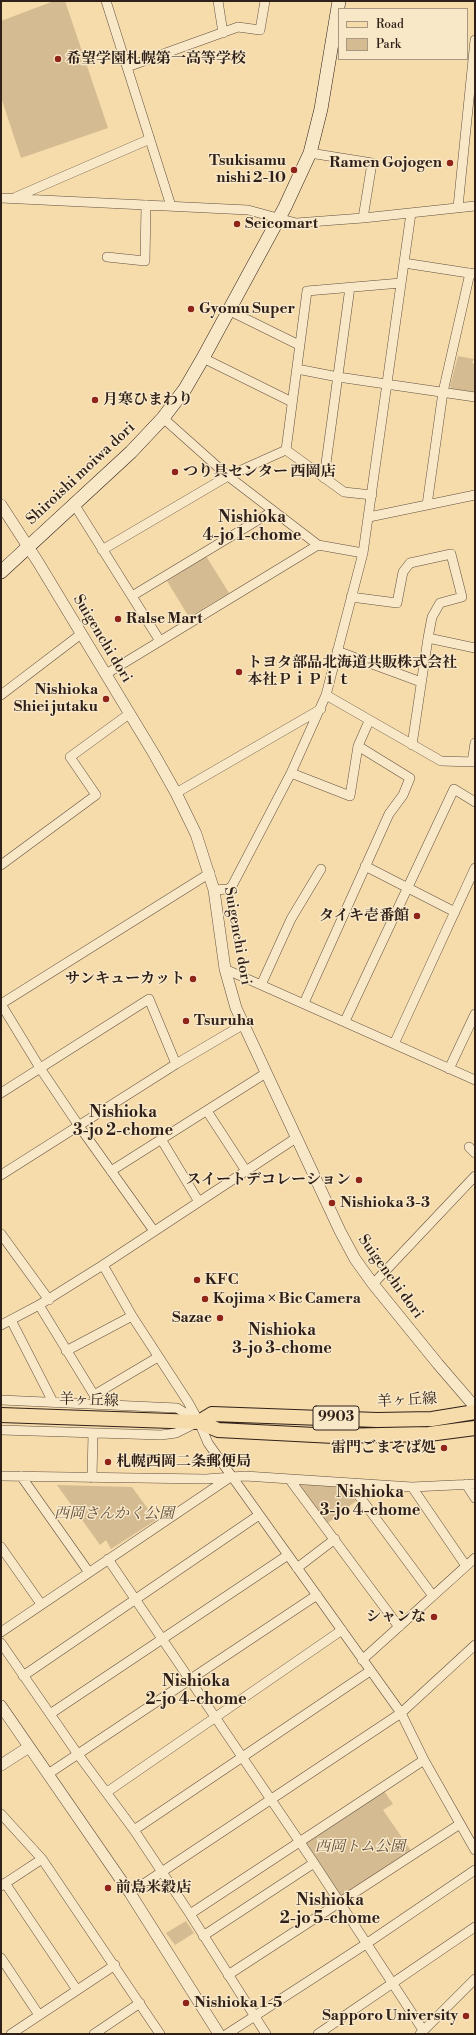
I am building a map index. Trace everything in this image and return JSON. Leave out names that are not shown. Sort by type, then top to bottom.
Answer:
[{"type":"main road","name":"Shiroishi moiwa dori","points":[[1,572],[131,452],[162,418],[185,389],[230,311],[297,184],[310,153],[321,109],[339,1]]},
{"type":"main road","name":"羊ヶ丘線","points":[[199,1422],[212,1414],[377,1420],[432,1419],[475,1412]]},
{"type":"main road","name":"羊ヶ丘線","points":[[1,1415],[199,1422],[218,1430],[334,1436],[429,1434],[475,1428]]},
{"type":"street","points":[[106,1],[171,206]]},
{"type":"street","points":[[218,1],[223,33]]},
{"type":"street","points":[[127,67],[238,27],[260,30],[265,1]]},
{"type":"street","points":[[458,207],[475,40]]},
{"type":"street","points":[[13,199],[150,139]]},
{"type":"street","points":[[310,153],[372,163],[363,218]]},
{"type":"street","points":[[1,198],[248,210],[296,223],[363,218],[475,206]]},
{"type":"street","points":[[107,257],[145,261],[146,205]]},
{"type":"street","points":[[214,890],[228,889],[232,886],[291,772],[321,709],[326,695],[363,553],[411,213]]},
{"type":"street","points":[[404,263],[473,273],[443,392],[427,505]]},
{"type":"street","points":[[286,450],[307,291],[402,283]]},
{"type":"street","points":[[324,478],[350,287]]},
{"type":"street","points":[[230,311],[299,345]]},
{"type":"street","points":[[203,358],[292,402]]},
{"type":"street","points":[[297,368],[338,377],[475,396]]},
{"type":"street","points":[[162,418],[228,476],[318,545],[363,553]]},
{"type":"street","points":[[286,450],[344,492],[372,495]]},
{"type":"street","points":[[102,550],[228,476],[286,450]]},
{"type":"street","points":[[369,517],[475,495]]},
{"type":"street","points":[[74,504],[160,641]]},
{"type":"street","name":"Suigenchi dori","points":[[1,505],[28,546],[106,674],[176,793],[196,834],[210,873],[214,890],[225,969],[230,990],[266,1073],[340,1231],[355,1259],[373,1284],[434,1360],[475,1407]]},
{"type":"street","points":[[132,596],[273,511]]},
{"type":"street","points":[[106,674],[318,545]]},
{"type":"street","points":[[351,598],[397,604],[403,572],[410,563],[451,554],[462,597],[440,603],[432,617],[412,744]]},
{"type":"street","points":[[1,695],[81,634]]},
{"type":"street","points":[[428,638],[475,648]]},
{"type":"street","points":[[338,651],[421,682]]},
{"type":"street","points":[[326,695],[369,721],[442,761],[474,762],[475,743]]},
{"type":"street","points":[[176,793],[321,709]]},
{"type":"street","points":[[1,865],[96,795],[70,757],[129,714]]},
{"type":"street","points":[[291,772],[350,796],[358,746],[369,721]]},
{"type":"street","points":[[304,1003],[389,814],[403,795],[410,778],[358,746]]},
{"type":"street","points":[[345,1021],[454,789],[475,802]]},
{"type":"street","points":[[365,866],[456,912]]},
{"type":"street","points":[[394,1044],[475,868]]},
{"type":"street","points":[[261,985],[291,919],[321,869]]},
{"type":"street","points":[[154,1231],[79,1126],[40,1068],[1,1004],[210,873]]},
{"type":"street","points":[[225,969],[475,1080]]},
{"type":"street","points":[[1,1093],[149,1000],[176,1064]]},
{"type":"street","points":[[450,1069],[475,1014]]},
{"type":"street","points":[[1,1175],[176,1064],[244,1024]]},
{"type":"street","points":[[111,1171],[266,1073]]},
{"type":"street","points":[[207,1111],[246,1171]]},
{"type":"street","points":[[1,1325],[49,1300],[296,1138]]},
{"type":"street","points":[[161,1139],[199,1202]]},
{"type":"street","points":[[373,1284],[475,1176]]},
{"type":"street","points":[[1,1234],[49,1300]]},
{"type":"street","points":[[103,1265],[132,1316],[199,1422],[208,1443],[401,1713],[424,1760],[475,1850]]},
{"type":"street","points":[[39,1305],[95,1400]]},
{"type":"street","points":[[66,1351],[132,1316]]},
{"type":"street","points":[[11,1320],[53,1402]]},
{"type":"street","points":[[95,1400],[158,1357]]},
{"type":"street","points":[[1,1400],[53,1402],[95,1400],[177,1408],[199,1422]]},
{"type":"street","points":[[1,1430],[161,1435],[176,1433],[199,1422]]},
{"type":"street","points":[[92,1478],[93,1433]]},
{"type":"street","points":[[1,1476],[206,1479],[231,1476],[351,1485],[412,1487],[470,1484],[475,1498]]},
{"type":"street","points":[[20,1476],[88,1571]]},
{"type":"street","points":[[1,1632],[88,1571],[231,1476]]},
{"type":"street","points":[[290,1480],[399,1627]]},
{"type":"street","points":[[351,1485],[433,1596]]},
{"type":"street","points":[[412,1487],[466,1566]]},
{"type":"street","points":[[23,1676],[259,1515]]},
{"type":"street","points":[[297,1568],[335,1539]]},
{"type":"street","points":[[1,1547],[41,1604]]},
{"type":"street","points":[[50,1714],[288,1555]]},
{"type":"street","points":[[362,1660],[475,1558]]},
{"type":"street","points":[[108,1559],[314,1863],[422,2032],[475,1980]]},
{"type":"street","points":[[48,1774],[77,1753],[317,1595]]},
{"type":"street","points":[[107,1792],[342,1630]]},
{"type":"street","points":[[1,1643],[77,1753],[134,1830],[190,1914],[266,2034]]},
{"type":"street","points":[[130,1893],[401,1713],[475,1645]]},
{"type":"street","points":[[134,1830],[370,1671]]},
{"type":"street","points":[[1,1706],[130,1893],[219,2034]]},
{"type":"street","points":[[1,1765],[29,1747]]},
{"type":"street","points":[[190,1914],[424,1760]]},
{"type":"street","points":[[1,1814],[5,1825],[42,1859],[115,1965],[160,2034]]},
{"type":"street","points":[[228,1976],[460,1824]]},
{"type":"street","points":[[42,1859],[3,1885],[77,1990]]},
{"type":"street","points":[[203,1936],[314,1863]]},
{"type":"street","points":[[227,2034],[366,1944],[475,1870]]},
{"type":"street","points":[[319,2034],[475,1927]]},
{"type":"street","points":[[1,1958],[39,2015]]},
{"type":"street","points":[[11,2034],[115,1965]]},
{"type":"street","points":[[94,2034],[104,2031],[140,2003]]},
{"type":"green space","name":"希望学園札幌第一高等学校","points":[[54,1],[65,1],[108,128],[21,158],[1,97],[1,21]]},
{"type":"green space","points":[[458,356],[474,359],[472,363],[475,364],[475,392],[452,389],[450,386]]},
{"type":"green space","points":[[206,556],[229,593],[189,617],[167,581]]},
{"type":"green space","points":[[296,1484],[344,1486],[356,1501],[328,1523]]},
{"type":"green space","name":"西岡さんかく公園","points":[[57,1485],[132,1487],[156,1520],[111,1549],[106,1540],[100,1545]]},
{"type":"green space","name":"西岡トム公園","points":[[384,1791],[393,1804],[383,1810],[412,1852],[341,1898],[305,1843]]},
{"type":"green space","points":[[186,1921],[194,1933],[175,1945],[166,1933]]},
{"type":"place","name":"希望学園札幌第一高等学校","points":[[58,59]]},
{"type":"place","name":"Ramen Gojogen","points":[[450,163]]},
{"type":"place","name":"Tsukisamu nishi 2-10","points":[[294,170]]},
{"type":"place","name":"Seicomart","points":[[237,224]]},
{"type":"place","name":"Gyomu Super","points":[[191,309]]},
{"type":"place","name":"月寒ひまわり","points":[[95,400]]},
{"type":"place","name":"つり具センター 西岡店","points":[[175,472]]},
{"type":"place","name":"Ralse Mart","points":[[118,619]]},
{"type":"place","name":"トヨタ部品北海道共販株式会社 本社ＰｉＰｉｔ","points":[[239,672]]},
{"type":"place","name":"Nishioka Shiei jutaku","points":[[106,699]]},
{"type":"place","name":"タイキ壱番館","points":[[417,916]]},
{"type":"place","name":"サンキューカット","points":[[193,979]]},
{"type":"place","name":"Tsuruha","points":[[186,1021]]},
{"type":"place","name":"スイートデコレーション","points":[[359,1180]]},
{"type":"place","name":"Nishioka 3-3","points":[[332,1203]]},
{"type":"place","name":"KFC","points":[[197,1280]]},
{"type":"place","name":"Kojima × Bic Camera","points":[[205,1299]]},
{"type":"place","name":"Sazae","points":[[220,1318]]},
{"type":"place","name":"雷門ごまそば処","points":[[444,1448]]},
{"type":"place","name":"札幌西岡二条郵便局","points":[[108,1462]]},
{"type":"place","name":"シャンな","points":[[434,1617]]},
{"type":"place","name":"前島米穀店","points":[[108,1888]]},
{"type":"place","name":"Nishioka 1-5","points":[[186,2003]]},
{"type":"place","name":"Sapporo University","points":[[466,2016]]},
{"type":"district","name":"Nishioka 4-jo 1-chome","points":[[252,527]]},
{"type":"district","name":"Nishioka 3-jo 2-chome","points":[[123,1122]]},
{"type":"district","name":"Nishioka 3-jo 3-chome","points":[[282,1340]]},
{"type":"district","name":"Nishioka 3-jo 4-chome","points":[[370,1502]]},
{"type":"district","name":"Nishioka 2-jo 4-chome","points":[[196,1691]]},
{"type":"district","name":"Nishioka 2-jo 5-chome","points":[[330,1910]]}]
